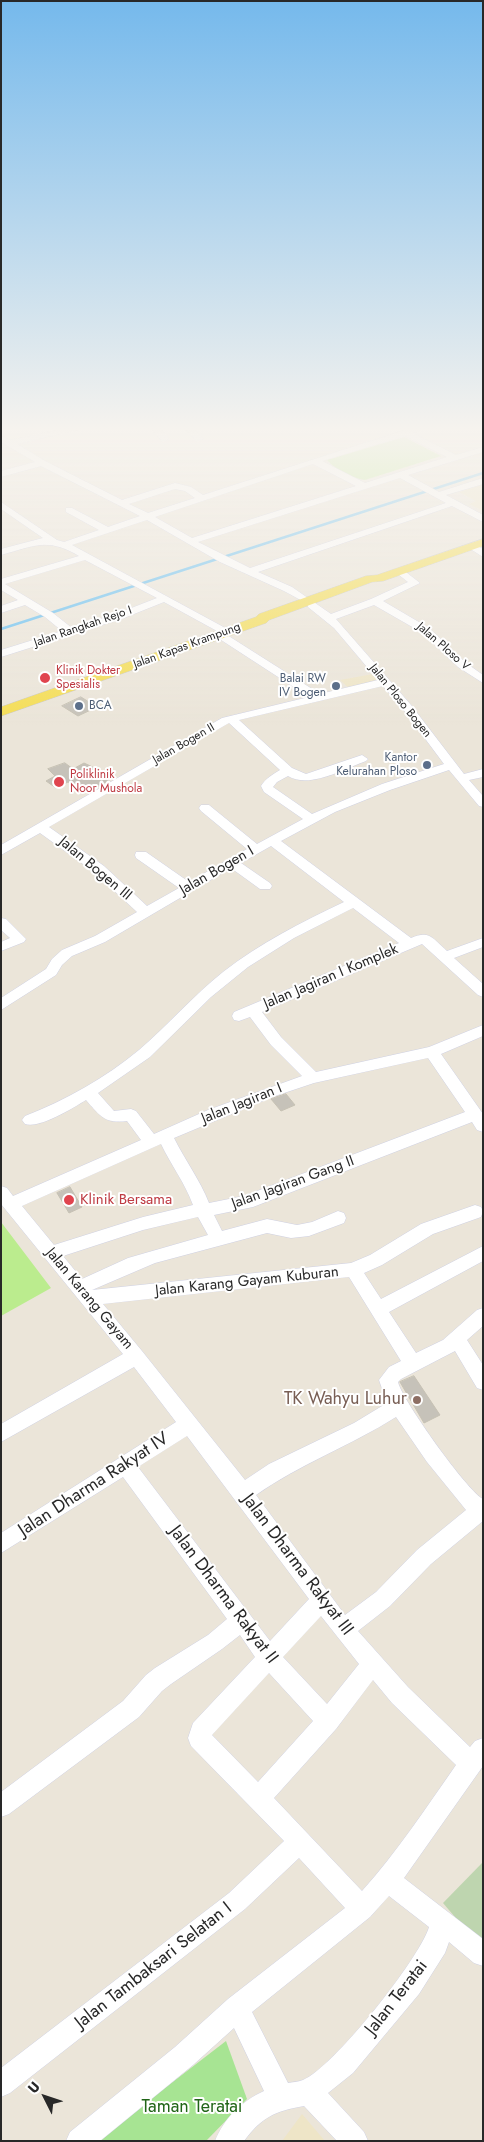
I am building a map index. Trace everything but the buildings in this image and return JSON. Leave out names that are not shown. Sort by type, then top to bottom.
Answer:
[{"type":"main road","name":"Jalan Kapas Krampung","points":[[1,712],[222,633],[261,620],[268,620],[310,603],[376,582],[379,578],[477,544]]},
{"type":"street","points":[[34,528],[54,542]]},
{"type":"street","points":[[103,528],[107,530]]},
{"type":"street","points":[[66,544],[113,528]]},
{"type":"street","name":"Jalan Ploso Bogen","points":[[169,528],[220,558],[251,571],[310,603],[331,618],[349,636],[412,713],[461,780],[483,803]]},
{"type":"street","points":[[192,540],[231,528]]},
{"type":"street","points":[[251,571],[381,528]]},
{"type":"street","points":[[1,552],[36,542],[66,544],[86,557],[165,598],[222,633],[318,698]]},
{"type":"street","points":[[477,544],[483,554]]},
{"type":"street","points":[[1,584],[86,557]]},
{"type":"street","points":[[331,618],[375,602],[415,583],[399,571]]},
{"type":"street","points":[[1,584],[47,613],[70,632]]},
{"type":"street","name":"Jalan Rangkah Rejo I","points":[[1,654],[165,598]]},
{"type":"street","points":[[1,610],[26,601]]},
{"type":"street","name":"Jalan Ploso V","points":[[375,602],[421,627],[462,665],[483,680]]},
{"type":"street","name":"Jalan Bogen II","points":[[1,852],[79,804],[212,728],[232,719],[385,682]]},
{"type":"street","points":[[232,719],[288,771],[298,777],[307,778],[362,759]]},
{"type":"street","name":"Jalan Bogen I","points":[[1,1005],[51,972],[57,962],[67,953],[100,939],[147,913],[271,840],[362,796],[450,766]]},
{"type":"street","points":[[288,771],[269,782],[267,787],[275,795],[311,819]]},
{"type":"street","points":[[461,780],[483,773]]},
{"type":"street","points":[[205,808],[256,849]]},
{"type":"street","name":"Jalan Bogen III","points":[[42,828],[98,869],[147,913]]},
{"type":"street","points":[[271,840],[409,944]]},
{"type":"street","points":[[141,855],[188,888]]},
{"type":"street","points":[[231,862],[266,886]]},
{"type":"street","points":[[30,1120],[88,1092],[142,1055],[198,1000],[256,954],[354,902]]},
{"type":"street","points":[[1,922],[19,939],[1,948]]},
{"type":"street","name":"Jalan Jagiran I Komplek","points":[[313,1078],[276,1040],[246,1013],[424,938],[444,957]]},
{"type":"street","points":[[483,942],[444,957],[483,992]]},
{"type":"street","name":"Jalan Jagiran I","points":[[6,1198],[158,1139],[267,1093],[313,1078],[432,1052],[483,1030]]},
{"type":"street","points":[[432,1052],[479,1121]]},
{"type":"street","points":[[88,1092],[109,1115],[116,1117],[131,1115],[158,1139],[194,1186],[203,1210],[219,1240]]},
{"type":"street","name":"Jalan Jagiran Gang II","points":[[50,1253],[93,1242],[126,1227],[175,1214],[223,1208],[247,1202],[479,1121]]},
{"type":"street","name":"Jalan Karang Gayam","points":[[1,1434],[136,1356],[6,1198]]},
{"type":"street","points":[[353,1270],[372,1263],[426,1229],[475,1212]]},
{"type":"street","points":[[84,1293],[134,1263],[176,1250],[272,1226],[300,1231],[338,1218]]},
{"type":"street","points":[[379,1309],[483,1253]]},
{"type":"street","name":"Jalan Karang Gayam Kuburan","points":[[84,1293],[353,1270],[413,1364]]},
{"type":"street","points":[[343,1628],[383,1599],[424,1557],[481,1510],[444,1471],[399,1406],[388,1383],[389,1378],[457,1339],[483,1315]]},
{"type":"street","points":[[457,1339],[483,1382]]},
{"type":"street","name":"Jalan Dharma Rakyat III","points":[[136,1356],[243,1493],[343,1628],[373,1664],[400,1695],[476,1756]]},
{"type":"street","points":[[243,1493],[276,1470],[314,1450],[361,1429],[399,1406]]},
{"type":"street","name":"Jalan Dharma Rakyat IV","points":[[1,1544],[188,1425]]},
{"type":"street","name":"Jalan Dharma Rakyat II","points":[[125,1465],[268,1656],[328,1721]]},
{"type":"street","points":[[322,1600],[268,1656],[199,1734],[201,1740],[300,1841],[362,1909]]},
{"type":"street","points":[[1,1806],[130,1709],[163,1676],[215,1642],[241,1621]]},
{"type":"street","points":[[259,1798],[328,1721],[373,1664]]},
{"type":"street","points":[[79,2141],[184,2056],[237,2008],[362,1909],[388,1880],[476,1756]]},
{"type":"street","name":"Jalan Tambaksari Selatan I","points":[[1,2084],[237,1901],[300,1841]]},
{"type":"street","points":[[388,1880],[483,1954]]},
{"type":"street","name":"Jalan Teratai","points":[[228,2141],[248,2115],[262,2104],[281,2097],[309,2092],[344,2064],[410,1985],[436,1944],[442,1922]]},
{"type":"street","points":[[237,2008],[281,2097]]},
{"type":"street","points":[[309,2092],[355,2141]]},
{"type":"shaded area","points":[[373,674],[381,683],[351,690],[340,680]]},
{"type":"shaded area","points":[[302,2114],[325,2141],[282,2141]]},
{"type":"green space","points":[[1,1222],[51,1288],[1,1316]]},
{"type":"green space","points":[[483,1862],[483,1950],[443,1903]]},
{"type":"green space","name":"Taman Teratai","points":[[226,2041],[247,2099],[206,2141],[96,2141]]},
{"type":"waterway","points":[[1,629],[313,528]]},
{"type":"place","name":"Klinik Dokter Spesialis","points":[[45,678]]},
{"type":"place","name":"Balai RW IV Bogen","points":[[336,686]]},
{"type":"place","name":"BCA","points":[[79,706]]},
{"type":"place","name":"Kantor Kelurahan Ploso","points":[[427,765]]},
{"type":"place","name":"Poliklinik Noor Mushola","points":[[59,782]]},
{"type":"place","name":"Klinik Bersama","points":[[69,1200]]},
{"type":"place","name":"TK Wahyu Luhur","points":[[417,1400]]}]
